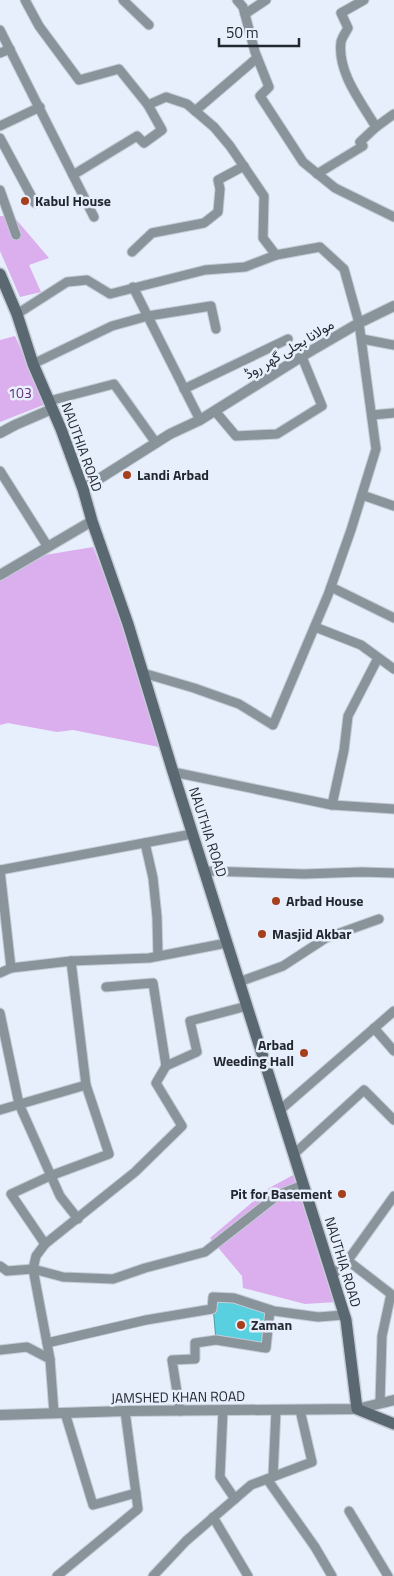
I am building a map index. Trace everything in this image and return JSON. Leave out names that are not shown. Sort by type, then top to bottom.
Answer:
[{"type":"main road","name":"NAUTHIA ROAD","points":[[0,274],[17,314],[33,364],[83,489],[92,521],[144,673],[172,772],[344,1315],[357,1409]]},
{"type":"main road","points":[[357,1409],[394,1424]]},
{"type":"street","points":[[25,0],[39,26],[78,80],[119,69],[148,105],[162,130],[144,143],[137,136],[73,174]]},
{"type":"street","points":[[123,0],[149,25]]},
{"type":"street","points":[[237,0],[245,14],[257,58],[269,88],[260,96],[303,162],[335,188],[394,217]]},
{"type":"street","points":[[245,14],[266,0]]},
{"type":"street","points":[[364,0],[341,13],[348,28],[342,39],[340,54],[349,81],[376,127]]},
{"type":"street","points":[[0,30],[94,217]]},
{"type":"street","points":[[0,54],[10,49]]},
{"type":"street","points":[[195,111],[257,58]]},
{"type":"street","points":[[148,105],[166,98],[186,104],[214,127],[230,146],[264,196],[263,238],[276,255]]},
{"type":"street","points":[[0,126],[40,107]]},
{"type":"street","points":[[318,174],[363,146],[360,142],[394,114]]},
{"type":"street","points":[[1,141],[35,204]]},
{"type":"street","points":[[132,252],[152,233],[204,223],[218,212],[220,189],[218,180],[244,166]]},
{"type":"street","points":[[0,190],[16,235]]},
{"type":"street","points":[[17,314],[67,282],[87,280],[110,294],[205,270],[245,267],[276,255],[320,247],[344,269],[362,339],[376,449],[331,587],[273,725],[239,704],[144,673]]},
{"type":"street","points":[[133,287],[200,420]]},
{"type":"street","points":[[33,364],[112,326],[148,316],[211,306],[216,329]]},
{"type":"street","name":"مولانا بجلی گھر روڈ","points":[[83,489],[170,434],[200,420],[359,323],[394,306]]},
{"type":"street","points":[[184,389],[288,339]]},
{"type":"street","points":[[362,339],[394,345]]},
{"type":"street","points":[[215,411],[236,436],[276,434],[322,406],[302,357]]},
{"type":"street","points":[[0,434],[51,405],[114,384],[156,443]]},
{"type":"street","points":[[372,415],[394,413]]},
{"type":"street","points":[[0,471],[48,547]]},
{"type":"street","points":[[362,495],[394,506]]},
{"type":"street","points":[[0,576],[92,521]]},
{"type":"street","points":[[331,587],[392,617],[394,606]]},
{"type":"street","points":[[315,627],[361,645],[394,670]]},
{"type":"street","points":[[332,805],[344,750],[348,716],[378,658]]},
{"type":"street","points":[[172,772],[332,805],[394,809]]},
{"type":"street","points":[[11,968],[0,870],[192,834]]},
{"type":"street","points":[[145,843],[153,878],[158,956]]},
{"type":"street","points":[[204,871],[394,874]]},
{"type":"street","points":[[240,982],[283,966],[326,938],[378,920]]},
{"type":"street","points":[[0,973],[11,968],[71,961],[158,956],[227,943]]},
{"type":"street","points":[[45,1244],[11,1194],[50,1176],[109,1154],[86,1084],[71,961]]},
{"type":"street","points":[[106,987],[153,984],[166,1066]]},
{"type":"street","points":[[54,1413],[50,1359],[33,1269],[36,1256],[45,1244],[135,1172],[182,1126],[156,1083],[166,1066],[197,1052],[190,1021],[247,1006]]},
{"type":"street","points":[[280,1110],[394,1011]]},
{"type":"street","points":[[0,1013],[19,1104],[60,1196],[78,1219]]},
{"type":"street","points":[[374,1028],[394,1051]]},
{"type":"street","points":[[0,1068],[11,1066]]},
{"type":"street","points":[[0,1110],[86,1084]]},
{"type":"street","points":[[294,1154],[364,1090],[394,1120]]},
{"type":"street","points":[[0,1266],[7,1271],[33,1269],[63,1277],[113,1279],[145,1268],[205,1252],[278,1195],[303,1185]]},
{"type":"street","points":[[332,1276],[347,1260],[394,1196]]},
{"type":"street","points":[[347,1260],[391,1294],[382,1336],[380,1403]]},
{"type":"street","points":[[47,1343],[146,1320],[212,1309],[213,1297],[234,1298],[270,1310],[318,1317],[344,1315]]},
{"type":"street","points":[[180,1411],[172,1360],[195,1359],[195,1343],[216,1340],[266,1348],[270,1310]]},
{"type":"street","points":[[0,1350],[27,1347],[50,1359]]},
{"type":"street","name":"JAMSHED KHAN ROAD","points":[[0,1415],[357,1409],[394,1400]]},
{"type":"street","points":[[222,1410],[220,1476],[235,1499]]},
{"type":"street","points":[[276,1410],[270,1478],[332,1576]]},
{"type":"street","points":[[153,1576],[186,1540],[251,1485],[312,1462],[300,1410]]},
{"type":"street","points":[[60,1575],[138,1509],[125,1412]]},
{"type":"street","points":[[65,1413],[93,1505],[136,1493]]},
{"type":"street","points":[[349,1511],[388,1576]]},
{"type":"street","points":[[213,1517],[248,1576]]},
{"type":"green space","points":[[0,216],[14,217],[49,258],[29,265],[41,292],[20,297],[0,251]]},
{"type":"green space","name":"103","points":[[15,336],[46,404],[0,422],[0,340]]},
{"type":"green space","points":[[93,547],[114,600],[159,747],[73,730],[57,732],[8,723],[0,725],[0,581],[45,555]]},
{"type":"green space","points":[[295,1174],[337,1302],[305,1304],[243,1288],[242,1276],[210,1238],[269,1188]]},
{"type":"water","name":"Zaman","points":[[212,1295],[270,1310],[266,1348],[216,1340]]},
{"type":"place","name":"Kabul House","points":[[25,201]]},
{"type":"place","name":"Landi Arbad","points":[[127,475]]},
{"type":"place","name":"Arbad House","points":[[276,901]]},
{"type":"place","name":"Masjid Akbar","points":[[262,934]]},
{"type":"place","name":"Arbad Weeding Hall","points":[[304,1053]]},
{"type":"place","name":"Pit for Basement","points":[[342,1194]]},
{"type":"place","name":"Zaman","points":[[241,1325]]}]
